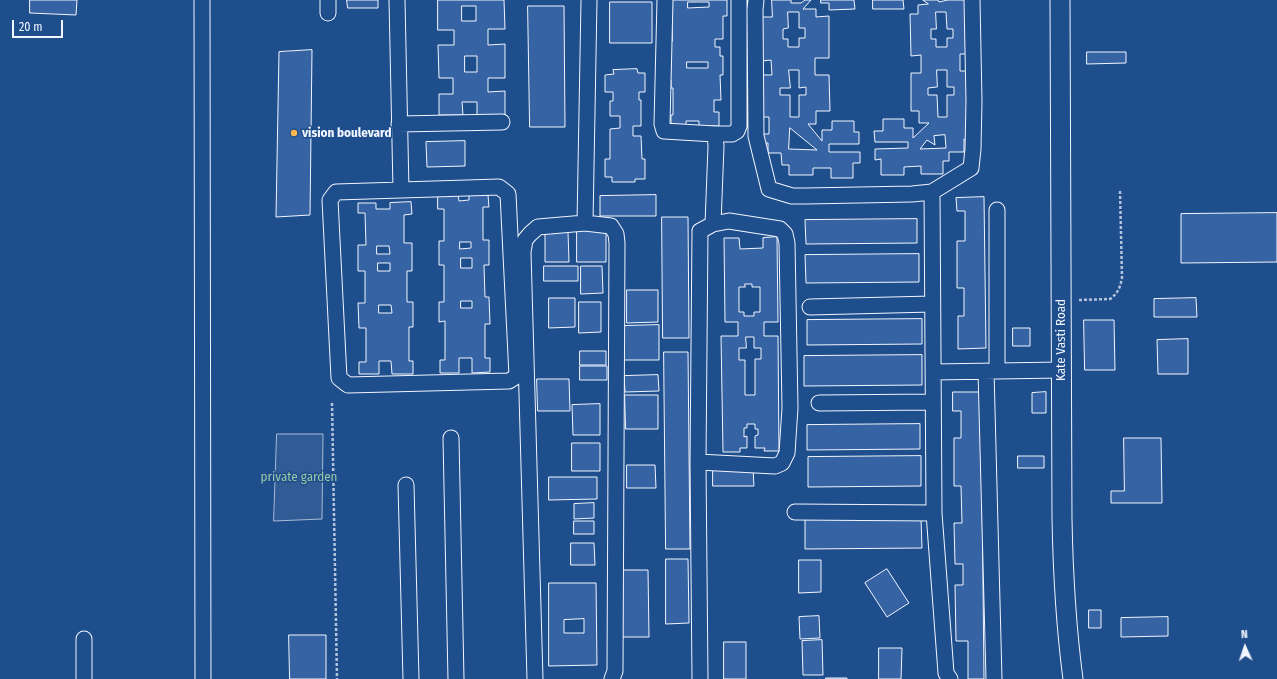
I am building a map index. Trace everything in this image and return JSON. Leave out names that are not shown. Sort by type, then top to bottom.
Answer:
[{"type":"street","points":[[202,0],[203,679]]},
{"type":"street","points":[[397,0],[401,190]]},
{"type":"street","points":[[585,224],[589,0]]},
{"type":"street","points":[[665,0],[662,124],[664,131],[715,134],[732,134],[737,131],[738,126],[739,0]]},
{"type":"street","points":[[756,0],[756,136],[769,189],[792,196],[912,194],[932,192],[971,168],[974,101],[972,0]]},
{"type":"street","name":"Kate Vasti Road","points":[[1060,0],[1062,519],[1068,645],[1073,679]]},
{"type":"street","points":[[400,124],[502,122]]},
{"type":"street","points":[[713,224],[716,146],[715,134]]},
{"type":"street","points":[[499,187],[508,194],[517,376],[509,381],[348,386],[339,378],[330,200],[336,192],[401,190],[499,187]]},
{"type":"street","points":[[932,192],[934,513],[946,673],[950,679]]},
{"type":"street","points":[[994,679],[992,371],[997,210]]},
{"type":"street","points":[[698,462],[775,466],[782,463],[787,453],[790,408],[787,243],[785,234],[780,228],[729,221],[713,224],[700,231],[698,462],[700,679]]},
{"type":"street","points":[[535,679],[524,252],[525,240],[538,227],[585,224],[611,226],[616,234],[617,243],[615,671],[612,679]]},
{"type":"street","points":[[810,307],[932,304]]},
{"type":"street","points":[[932,372],[1061,370]]},
{"type":"street","points":[[819,403],[933,402]]},
{"type":"street","points":[[451,438],[456,679]]},
{"type":"street","points":[[406,485],[411,679]]},
{"type":"street","points":[[795,512],[934,513]]},
{"type":"street","points":[[84,639],[84,679]]},
{"type":"path","points":[[1061,300],[1110,299],[1118,292],[1122,278],[1120,190]]},
{"type":"path","points":[[332,403],[337,679]]},
{"type":"shaded area","name":"private garden","points":[[277,434],[323,434],[322,519],[274,521]]},
{"type":"building","points":[[30,0],[77,0],[76,15],[30,13]]},
{"type":"building","points":[[347,0],[378,0],[378,8],[348,8]]},
{"type":"building","points":[[438,0],[504,0],[505,29],[488,29],[488,45],[505,44],[505,78],[488,78],[488,92],[505,91],[505,115],[477,115],[477,102],[462,102],[463,115],[439,115],[439,94],[453,94],[453,78],[439,78],[438,45],[454,45],[454,30],[438,30]],"holes":[[[462,6],[476,6],[476,21],[462,21]],[[465,56],[477,56],[477,72],[465,72]]]},
{"type":"building","points":[[671,0],[727,0],[727,16],[723,16],[723,39],[715,39],[715,47],[720,47],[720,56],[723,56],[723,75],[720,75],[721,100],[714,100],[714,112],[719,112],[719,126],[699,126],[699,121],[686,121],[686,126],[671,127],[671,115],[673,115],[673,88],[671,88],[671,80],[669,80],[672,41]],"holes":[[[688,2],[709,2],[709,7],[688,8]],[[687,62],[708,62],[708,68],[687,68]]]},
{"type":"building","points":[[772,0],[791,0],[791,3],[801,3],[805,0],[811,0],[803,9],[816,9],[816,17],[829,16],[829,58],[815,58],[815,75],[829,75],[830,111],[816,111],[816,124],[808,124],[822,141],[822,130],[832,130],[832,121],[854,121],[854,132],[859,132],[859,144],[829,144],[829,152],[860,152],[860,163],[853,163],[853,178],[831,178],[831,168],[813,168],[813,175],[789,175],[789,165],[782,165],[781,153],[768,153],[768,143],[763,143],[763,134],[769,134],[769,117],[763,117],[762,75],[772,75],[771,60],[762,61],[762,17],[772,17]],"holes":[[[788,12],[799,12],[799,28],[805,28],[805,38],[799,38],[799,47],[788,47],[788,39],[783,39],[783,29],[788,28]],[[789,70],[799,70],[799,88],[806,87],[806,95],[799,95],[799,117],[790,117],[790,95],[780,95],[780,88],[790,88]],[[790,128],[817,150],[789,149]]]},
{"type":"building","points":[[821,0],[854,0],[855,9],[829,10],[829,3],[821,3]]},
{"type":"building","points":[[873,0],[903,0],[904,9],[873,9]]},
{"type":"building","points":[[923,0],[938,0],[939,2],[948,0],[970,0],[971,54],[960,54],[960,71],[971,71],[972,139],[964,139],[964,152],[949,152],[949,161],[943,161],[943,174],[921,174],[921,166],[904,167],[904,175],[881,175],[881,159],[875,160],[875,149],[908,148],[908,142],[875,142],[874,131],[883,131],[883,119],[904,119],[904,128],[913,128],[913,138],[929,123],[919,123],[919,111],[911,111],[911,73],[921,73],[921,55],[911,56],[910,14],[918,14],[918,5],[928,4]],"holes":[[[936,12],[946,12],[947,29],[953,29],[953,38],[947,38],[947,47],[936,47],[936,39],[931,39],[931,29],[936,29]],[[937,70],[947,70],[947,87],[954,87],[954,95],[947,95],[947,117],[938,117],[937,95],[928,95],[928,88],[937,87]],[[945,135],[946,148],[920,149],[927,140],[935,145],[934,136]]]},
{"type":"building","points":[[610,2],[652,2],[652,43],[610,43]]},
{"type":"building","points":[[528,6],[564,6],[565,127],[530,127]]},
{"type":"building","name":"vision boulevard","points":[[312,50],[310,215],[276,217],[279,52]]},
{"type":"building","points":[[1087,52],[1126,52],[1126,63],[1087,64]]},
{"type":"building","points":[[637,69],[638,73],[645,73],[645,92],[639,92],[639,100],[641,100],[641,126],[633,126],[633,136],[641,136],[642,159],[645,159],[645,179],[635,179],[635,182],[612,182],[612,177],[605,177],[605,159],[610,159],[610,129],[620,128],[620,116],[610,116],[610,101],[613,101],[613,92],[605,92],[605,75],[614,74],[613,70]]},
{"type":"building","points":[[465,141],[465,166],[427,167],[426,142]]},
{"type":"building","points":[[438,195],[458,195],[459,201],[469,200],[469,195],[488,195],[489,207],[483,207],[483,240],[489,240],[489,265],[484,265],[485,297],[489,297],[490,324],[485,324],[485,358],[490,358],[490,372],[472,373],[472,358],[459,358],[459,373],[440,373],[440,360],[445,360],[445,321],[439,322],[439,302],[444,302],[444,265],[439,265],[439,241],[444,241],[444,209],[438,209]],"holes":[[[460,242],[471,242],[471,248],[460,249]],[[461,258],[472,258],[472,268],[461,268]],[[461,301],[472,301],[472,308],[461,308]]]},
{"type":"building","points":[[656,195],[656,216],[600,216],[600,196]]},
{"type":"building","points":[[984,197],[986,348],[958,349],[958,316],[964,316],[964,288],[957,288],[957,241],[965,241],[965,211],[957,211],[956,198]]},
{"type":"building","points":[[411,202],[412,214],[404,215],[404,243],[412,243],[412,271],[407,271],[407,302],[413,302],[413,327],[409,327],[409,361],[413,361],[413,374],[392,374],[391,361],[379,361],[379,374],[359,374],[359,362],[366,362],[366,328],[359,328],[358,303],[365,303],[365,271],[358,271],[358,245],[366,245],[365,213],[358,213],[358,203],[376,203],[376,209],[390,209],[390,203]],"holes":[[[377,246],[389,246],[390,254],[377,254]],[[378,263],[390,263],[390,271],[378,271]],[[379,305],[391,305],[392,313],[379,313]]]},
{"type":"building","points":[[1277,213],[1277,262],[1181,263],[1181,214]]},
{"type":"building","points":[[662,217],[688,217],[689,338],[663,338]]},
{"type":"building","points":[[917,219],[917,243],[806,244],[805,220]]},
{"type":"building","points":[[577,229],[606,229],[606,262],[577,262]]},
{"type":"building","points":[[568,232],[569,262],[545,262],[545,233]]},
{"type":"building","points":[[777,237],[778,322],[764,322],[764,336],[778,336],[779,451],[764,451],[765,448],[755,448],[755,436],[758,435],[758,429],[755,429],[755,424],[747,424],[747,428],[744,428],[744,437],[747,436],[747,448],[740,448],[740,452],[723,452],[721,336],[738,336],[738,322],[725,322],[724,238],[739,238],[740,249],[763,248],[763,238]],"holes":[[[745,284],[752,284],[752,287],[760,287],[760,312],[754,312],[754,316],[744,316],[744,312],[739,312],[739,287],[745,287]],[[746,337],[754,337],[754,348],[761,348],[761,359],[755,359],[755,395],[745,395],[745,360],[739,360],[739,348],[746,348]]]},
{"type":"building","points":[[919,254],[919,282],[806,283],[805,255]]},
{"type":"building","points":[[544,266],[578,266],[578,281],[544,281]]},
{"type":"building","points":[[581,266],[602,266],[603,293],[581,294]]},
{"type":"building","points":[[627,290],[658,290],[658,322],[627,323]]},
{"type":"building","points":[[549,298],[575,298],[575,327],[549,328]]},
{"type":"building","points":[[1196,298],[1197,317],[1154,317],[1154,299]]},
{"type":"building","points":[[579,302],[601,302],[601,332],[579,333]]},
{"type":"building","points":[[922,319],[922,344],[807,345],[807,320]]},
{"type":"building","points":[[1084,320],[1114,320],[1115,370],[1085,370]]},
{"type":"building","points":[[659,325],[659,360],[623,360],[623,326]]},
{"type":"building","points":[[1013,328],[1030,328],[1030,346],[1013,346]]},
{"type":"building","points":[[1188,339],[1188,374],[1158,374],[1157,340]]},
{"type":"building","points":[[580,351],[606,351],[606,365],[580,365]]},
{"type":"building","points":[[664,352],[688,352],[690,549],[666,549]]},
{"type":"building","points":[[922,355],[922,385],[804,386],[804,356]]},
{"type":"building","points":[[580,366],[607,366],[607,380],[580,380]]},
{"type":"building","points":[[658,375],[659,391],[625,392],[624,376]]},
{"type":"building","points":[[537,379],[569,379],[570,411],[538,411]]},
{"type":"building","points":[[953,392],[981,392],[984,679],[968,679],[968,641],[956,641],[955,585],[963,585],[963,564],[955,564],[954,523],[962,523],[961,486],[954,486],[954,438],[961,438],[961,411],[953,411]]},
{"type":"building","points":[[1046,392],[1046,413],[1032,413],[1032,393]]},
{"type":"building","points":[[625,395],[658,395],[658,429],[626,429]]},
{"type":"building","points":[[600,404],[600,435],[573,435],[572,405]]},
{"type":"building","points":[[920,424],[920,449],[807,450],[807,425]]},
{"type":"building","points":[[1124,438],[1161,438],[1162,503],[1111,503],[1111,491],[1124,491]]},
{"type":"building","points":[[572,443],[600,443],[600,471],[572,471]]},
{"type":"building","points":[[921,456],[921,486],[808,487],[808,457]]},
{"type":"building","points":[[1018,456],[1044,456],[1044,468],[1018,468]]},
{"type":"building","points":[[627,465],[655,465],[656,488],[627,488]]},
{"type":"building","points":[[713,469],[753,469],[754,486],[713,486]]},
{"type":"building","points":[[549,477],[597,477],[597,499],[549,500]]},
{"type":"building","points":[[594,503],[594,518],[574,519],[574,504]]},
{"type":"building","points":[[921,519],[922,548],[805,549],[805,520]]},
{"type":"building","points":[[574,521],[594,521],[594,534],[574,534]]},
{"type":"building","points":[[571,543],[594,543],[595,565],[571,565]]},
{"type":"building","points":[[666,559],[688,559],[689,623],[666,624]]},
{"type":"building","points":[[799,560],[821,560],[821,592],[799,593]]},
{"type":"building","points":[[887,569],[909,603],[887,617],[865,583]]},
{"type":"building","points":[[618,570],[648,570],[649,637],[619,637]]},
{"type":"building","points":[[549,583],[596,583],[597,665],[549,666]],"holes":[[[584,619],[584,633],[564,633],[564,620]]]},
{"type":"building","points":[[1089,610],[1101,610],[1101,628],[1089,628]]},
{"type":"building","points":[[819,616],[820,638],[800,639],[799,617]]},
{"type":"building","points":[[1168,617],[1168,636],[1121,637],[1121,618]]},
{"type":"building","points":[[289,635],[326,635],[326,679],[290,679]]},
{"type":"building","points":[[822,640],[823,675],[803,675],[802,641]]},
{"type":"building","points":[[724,642],[746,642],[746,679],[724,679]]},
{"type":"building","points":[[879,648],[902,648],[901,679],[879,679]]},
{"type":"building","points":[[847,678],[847,679],[826,679]]},
{"type":"place","name":"vision boulevard","points":[[294,133]]}]
